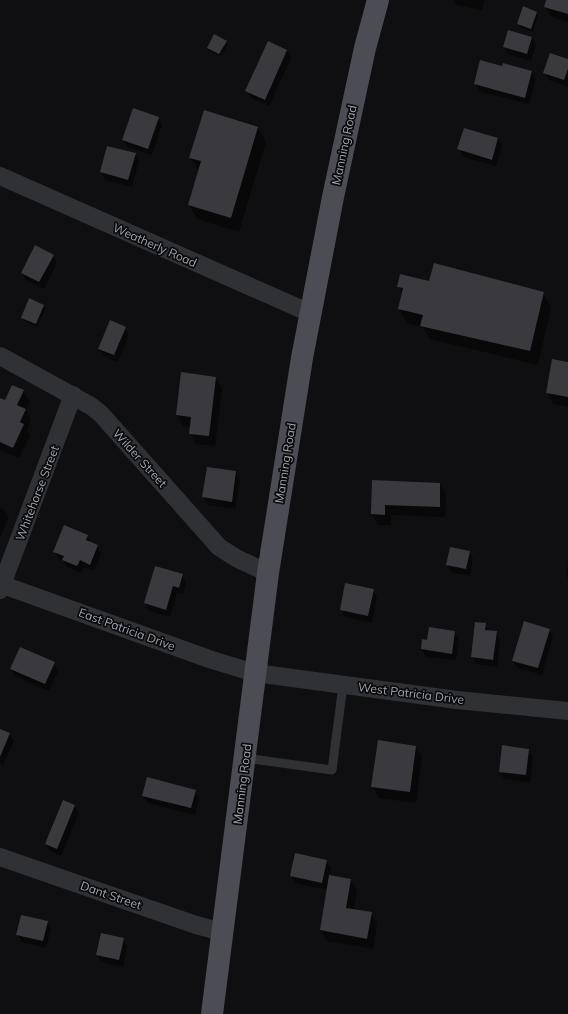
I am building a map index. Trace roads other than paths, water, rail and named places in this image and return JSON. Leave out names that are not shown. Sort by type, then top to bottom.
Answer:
[{"type":"main road","name":"Manning Road","points":[[212,1014],[268,573],[310,313],[347,131],[378,0]]},
{"type":"street","name":"Weatherly Road","points":[[0,176],[310,313]]},
{"type":"street","name":"Wilder Street","points":[[0,356],[91,406],[101,414],[220,547],[236,558],[268,573]]},
{"type":"street","name":"Whitehorse Street","points":[[1,586],[73,396]]},
{"type":"street","name":"East Patricia Drive","points":[[1,586],[212,660],[255,673]]},
{"type":"street","name":"West Patricia Drive","points":[[255,673],[457,700],[568,711]]},
{"type":"street","name":"Dant Street","points":[[0,857],[196,925],[222,932]]},
{"type":"lane","points":[[245,758],[332,770],[343,685]]}]
